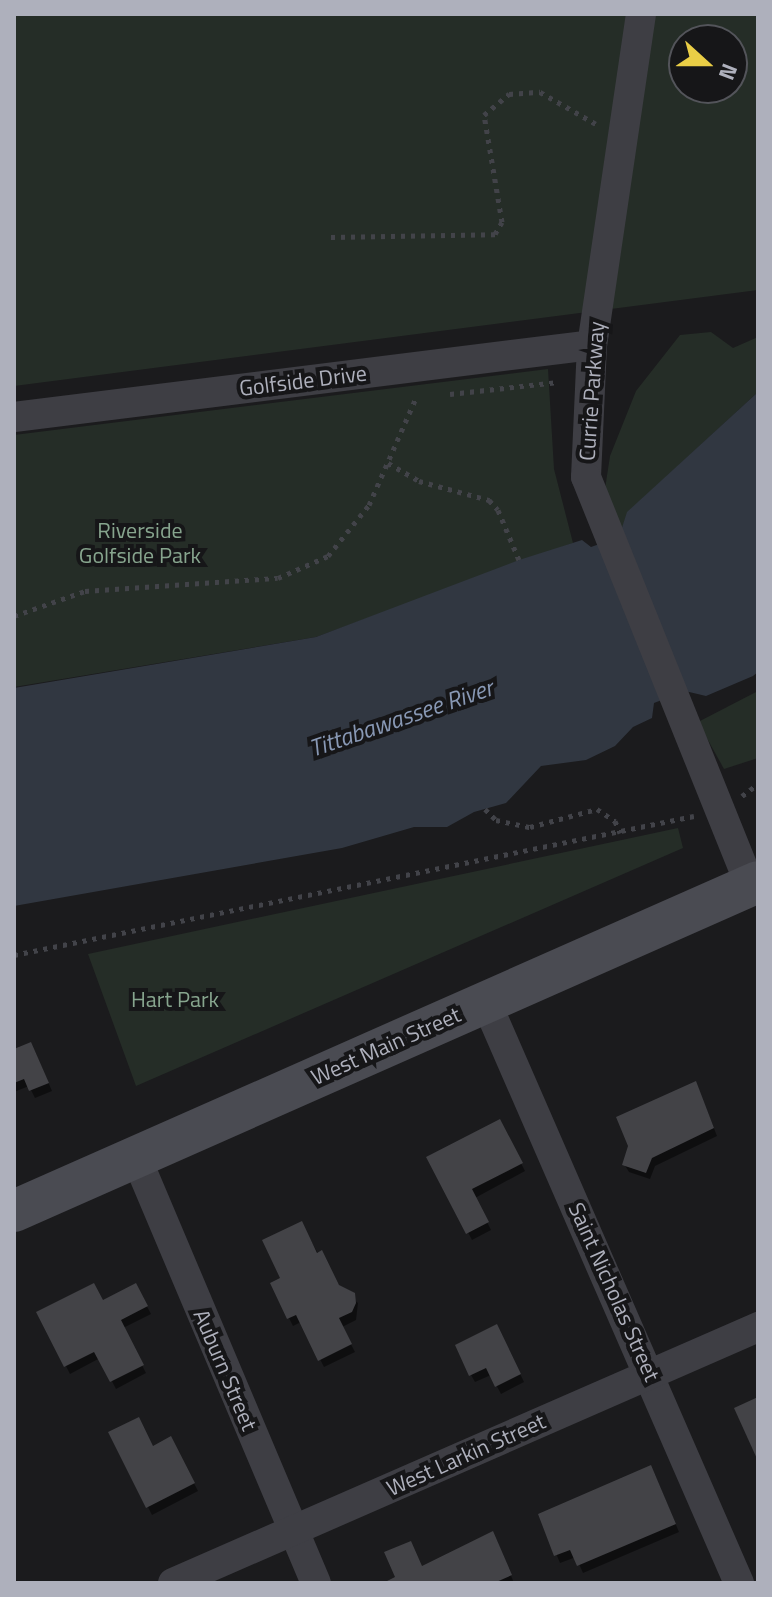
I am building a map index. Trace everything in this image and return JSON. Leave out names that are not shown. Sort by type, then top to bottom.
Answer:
[{"type":"street","name":"Currie Parkway","points":[[641,14],[592,345],[586,477],[606,537],[719,814],[754,883]]},
{"type":"street","name":"Golfside Drive","points":[[14,417],[592,345]]},
{"type":"street","name":"West Main Street","points":[[14,1211],[754,883]]},
{"type":"street","name":"Saint Nicholas Street","points":[[486,1002],[739,1583]]},
{"type":"street","name":"Auburn Street","points":[[136,1157],[316,1583]]},
{"type":"street","name":"West Larkin Street","points":[[173,1583],[758,1327]]},
{"type":"path","points":[[331,237],[495,234],[502,222],[484,115],[509,94],[540,92],[596,124]]},
{"type":"path","points":[[441,395],[558,382]]},
{"type":"path","points":[[14,616],[85,591],[278,578],[328,556],[369,505],[412,399],[427,397]]},
{"type":"path","points":[[388,463],[419,481],[489,500],[498,510],[519,560]]},
{"type":"path","points":[[485,809],[496,820],[530,827],[597,809],[615,821],[620,833]]},
{"type":"path","points":[[14,955],[719,814]]},
{"type":"green space","points":[[14,14],[758,14],[758,290],[14,386]]},
{"type":"green space","points":[[711,332],[733,348],[758,337],[758,392],[628,512],[619,537],[605,489],[610,456],[636,391],[680,335]]},
{"type":"green space","name":"Riverside Golfside Park","points":[[548,369],[554,469],[573,543],[316,637],[14,687],[14,435]]},
{"type":"green space","points":[[758,691],[758,758],[724,769],[698,722]]},
{"type":"green space","name":"Hart Park","points":[[678,828],[683,848],[136,1086],[88,954]]},
{"type":"water","name":"Tittabawassee River","points":[[758,392],[758,672],[753,676],[706,696],[685,691],[654,703],[652,718],[633,727],[615,746],[586,760],[541,766],[506,803],[474,812],[447,827],[414,827],[342,848],[14,906],[14,688],[316,637],[519,560],[582,540],[591,547],[619,537],[627,512]]},
{"type":"building","points":[[31,1042],[49,1083],[29,1091],[24,1079],[14,1083],[14,1049]]},
{"type":"building","points":[[696,1081],[714,1128],[652,1158],[646,1173],[622,1165],[628,1146],[616,1117]]},
{"type":"building","points":[[500,1119],[523,1163],[472,1189],[489,1222],[466,1234],[426,1157]]},
{"type":"building","points":[[302,1221],[317,1253],[322,1250],[339,1285],[355,1293],[356,1303],[352,1312],[339,1318],[352,1344],[318,1361],[296,1315],[287,1319],[270,1283],[280,1278],[262,1240]]},
{"type":"building","points":[[94,1283],[103,1300],[136,1283],[148,1306],[121,1320],[144,1365],[110,1382],[94,1352],[64,1367],[36,1312]]},
{"type":"building","points":[[497,1324],[521,1374],[495,1387],[486,1368],[469,1376],[455,1345]]},
{"type":"building","points":[[758,1397],[758,1461],[734,1408]]},
{"type":"building","points":[[139,1417],[153,1446],[171,1436],[195,1483],[146,1508],[108,1432]]},
{"type":"building","points":[[651,1465],[676,1524],[577,1566],[570,1550],[554,1556],[538,1514]]},
{"type":"building","points":[[493,1531],[512,1575],[494,1583],[383,1583],[395,1577],[384,1552],[411,1541],[422,1566]]}]
